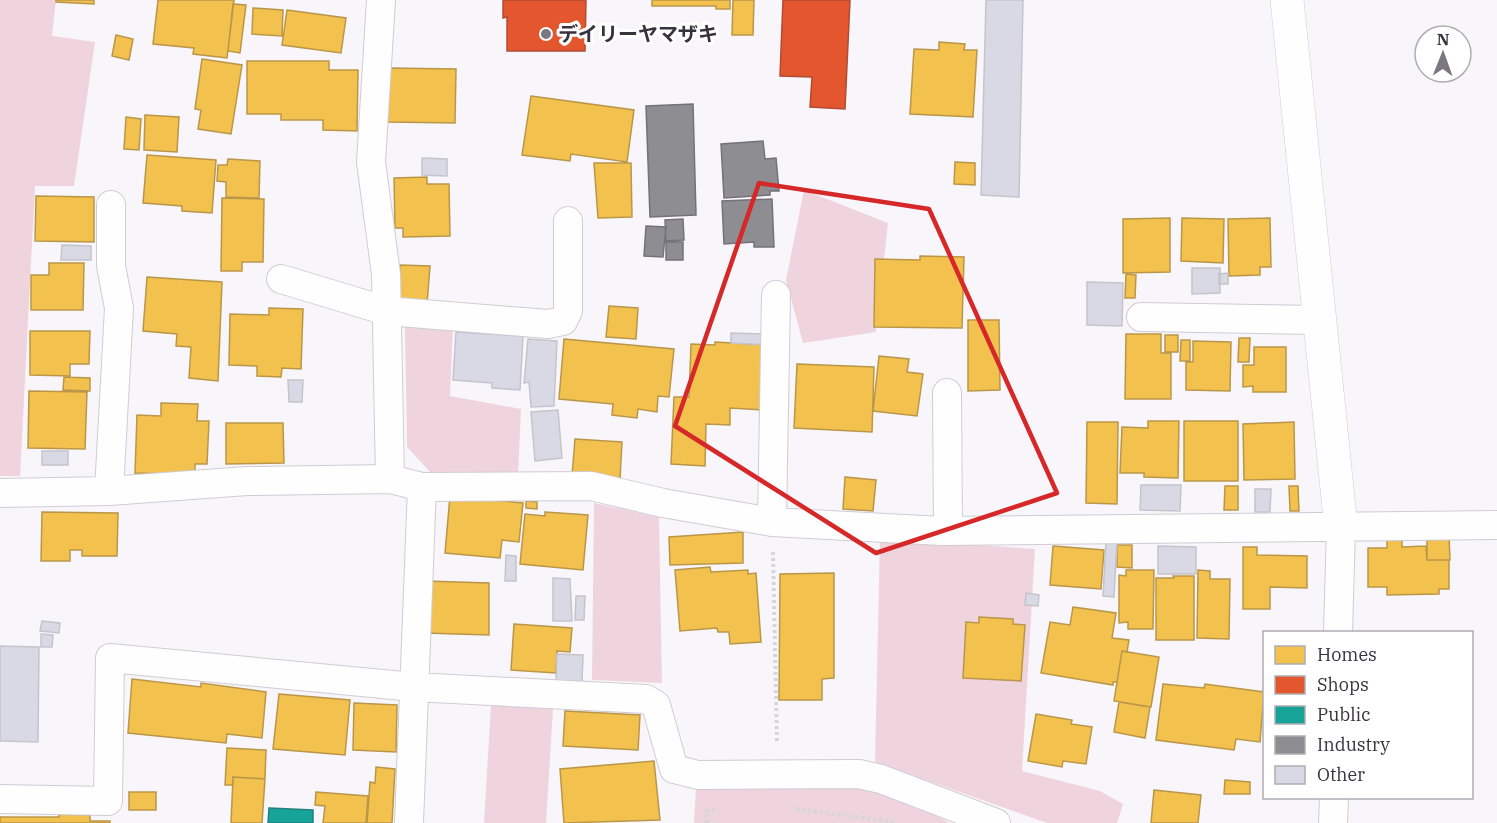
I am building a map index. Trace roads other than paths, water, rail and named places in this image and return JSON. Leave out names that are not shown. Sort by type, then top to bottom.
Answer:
[{"type":"street","points":[[381,0],[371,162],[386,274],[390,479]]},
{"type":"street","points":[[1287,0],[1341,528],[1338,631]]},
{"type":"street","points":[[109,491],[119,308],[111,266],[111,205]]},
{"type":"street","points":[[281,279],[387,311],[548,324],[563,321],[568,311],[568,221]]},
{"type":"street","points":[[772,522],[776,294]]},
{"type":"street","points":[[1141,317],[1320,320]]},
{"type":"street","points":[[947,393],[948,530]]},
{"type":"street","points":[[0,493],[109,491],[247,482],[390,479],[422,487],[591,486],[663,503],[772,522],[948,530],[1497,525]]},
{"type":"street","points":[[409,823],[422,487]]},
{"type":"street","points":[[0,799],[108,801],[110,658],[414,687],[646,699],[656,705],[674,769],[698,775],[859,774],[881,778],[996,823]]},
{"type":"street","points":[[1333,823],[1334,799]]},
{"type":"place","name":"デイリーヤマザキ","points":[[546,34]]}]
